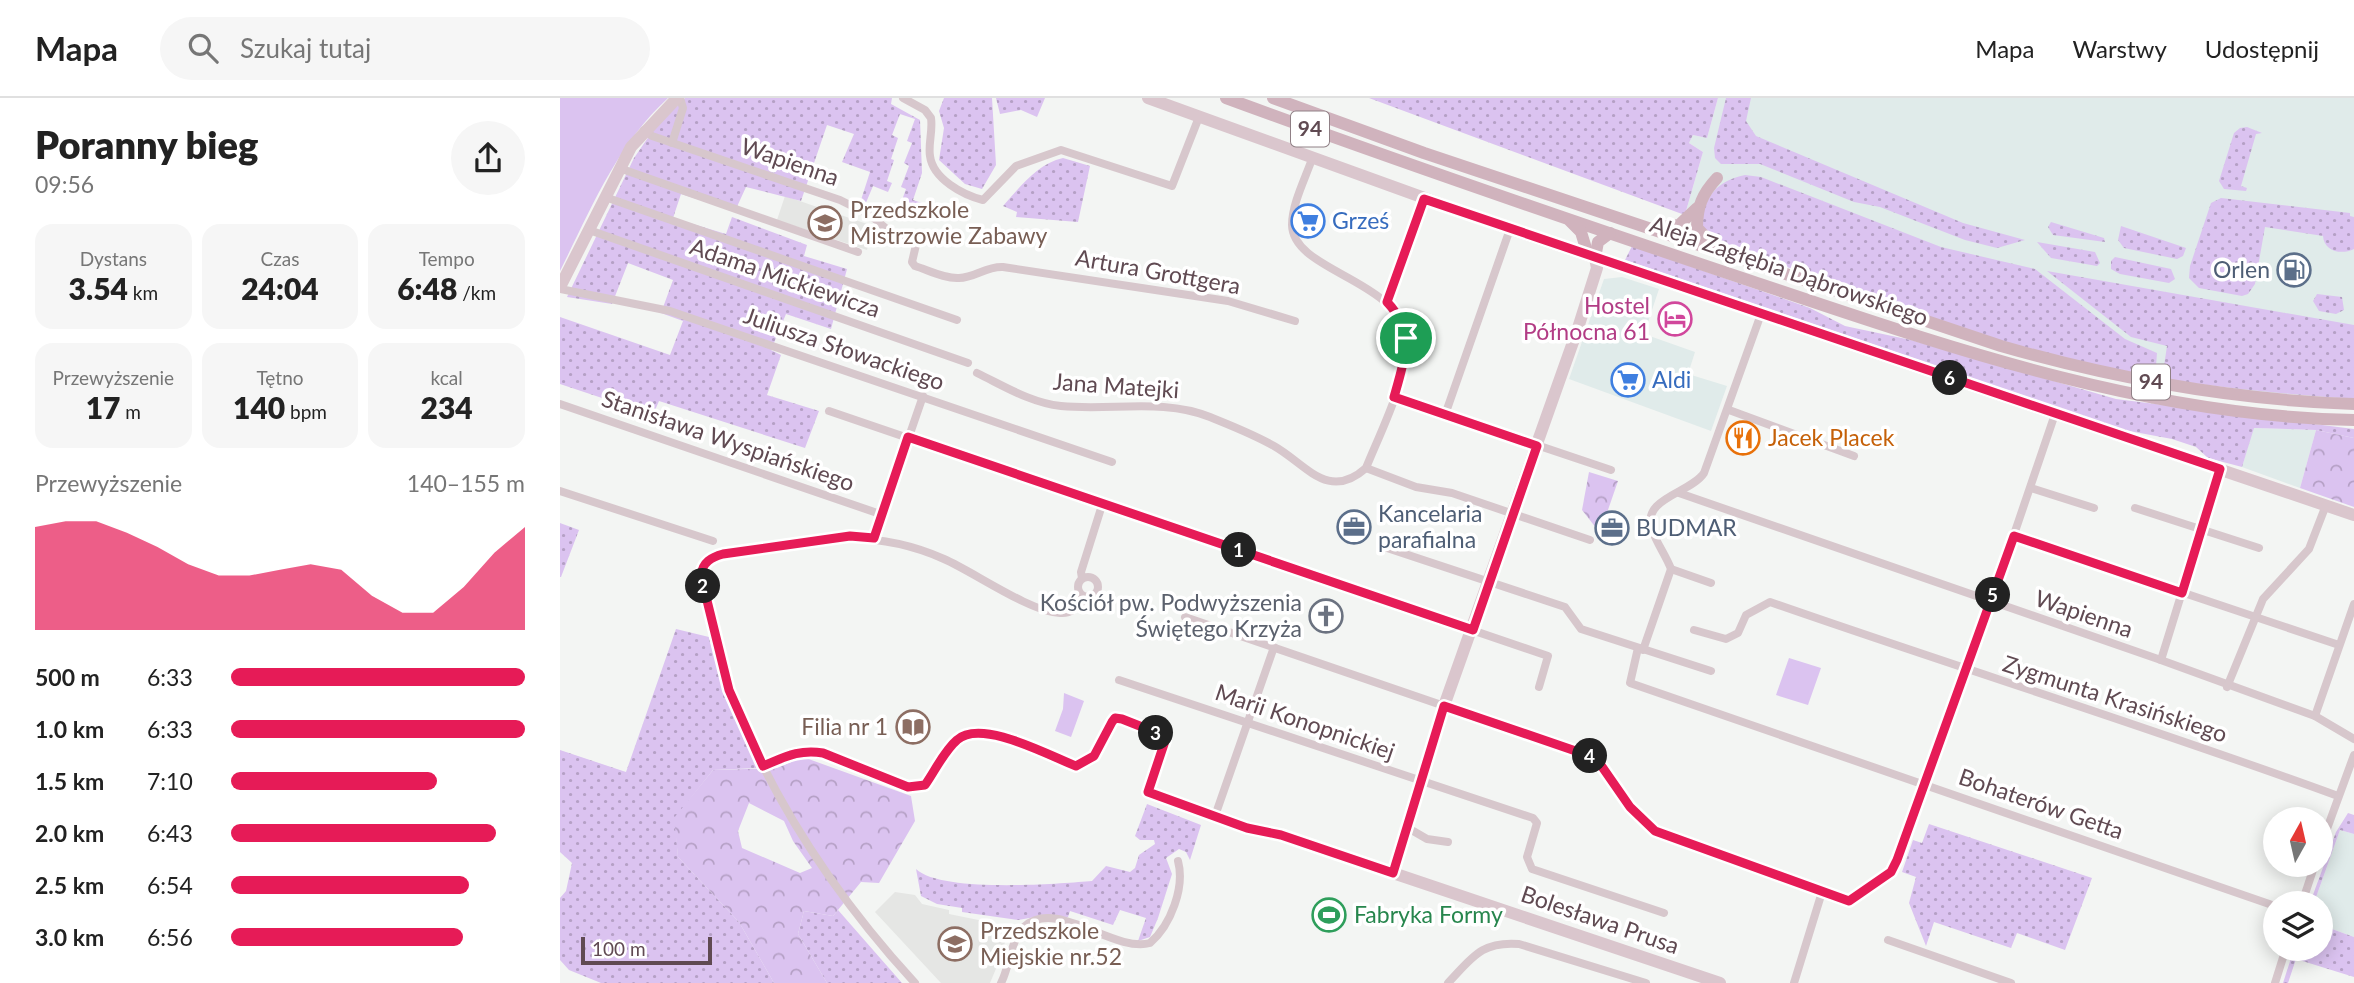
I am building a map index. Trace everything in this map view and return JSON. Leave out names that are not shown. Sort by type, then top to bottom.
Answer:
[{"type":"main road","name":"Aleja Zagłębia Dąbrowskiego","points":[[1226,98],[1567,219],[1930,341],[2056,378],[2220,409],[2353,420]]},
{"type":"main road","name":"Aleja Zagłębia Dąbrowskiego","points":[[1273,98],[1644,228],[1953,332],[2086,369],[2223,393],[2354,404]]},
{"type":"main road","points":[[1644,228],[1679,225],[1697,208],[1707,188],[1717,178]]},
{"type":"main road","points":[[1697,208],[1697,228],[1723,254]]},
{"type":"main road","points":[[1567,219],[1581,232],[1592,256]]},
{"type":"main road","points":[[1592,256],[1598,242],[1610,233]]},
{"type":"street","points":[[560,288],[619,168],[644,130],[679,98],[683,108],[672,143]]},
{"type":"street","points":[[903,98],[925,110],[931,118],[930,160],[946,181],[959,191],[983,200],[1016,166],[1061,150],[1172,186],[1199,117]]},
{"type":"street","points":[[1148,98],[1510,229],[2354,515]]},
{"type":"street","name":"Wapienna","points":[[644,130],[672,143],[840,200],[870,215],[894,235],[916,244]]},
{"type":"street","points":[[1312,159],[1292,224],[1297,240],[1321,263],[1387,302],[1402,321],[1406,338],[1404,362],[1394,397],[1366,468],[1416,487],[1451,493],[1590,540]]},
{"type":"street","points":[[619,168],[858,252]]},
{"type":"street","points":[[605,197],[957,320]]},
{"type":"street","points":[[1387,302],[1424,199]]},
{"type":"street","points":[[1446,415],[1510,229]]},
{"type":"street","name":"Adama Mickiewicza","points":[[589,230],[968,363]]},
{"type":"street","name":"Artura Grottgera","points":[[916,244],[912,262],[915,265],[950,277],[967,277],[989,267],[1003,267],[1228,301],[1295,321]]},
{"type":"street","points":[[1393,873],[1444,706],[1490,583],[1594,278],[1592,256]]},
{"type":"street","name":"Juliusza Słowackiego","points":[[560,288],[670,311],[1112,463]]},
{"type":"street","points":[[1712,583],[1671,569],[1651,528],[1650,518],[1659,503],[1679,493],[1704,473],[1729,410],[1761,314]]},
{"type":"street","name":"Jana Matejki","points":[[977,373],[1013,392],[1059,405],[1170,407],[1200,413],[1277,448],[1319,479],[1329,481],[1358,475],[1366,468]]},
{"type":"street","points":[[874,538],[923,396]]},
{"type":"street","points":[[1394,397],[1611,470]]},
{"type":"street","name":"Stanisława Wyspiańskiego","points":[[560,404],[883,514]]},
{"type":"street","points":[[1729,410],[1854,456]]},
{"type":"street","points":[[829,411],[1103,502],[1548,656],[1539,687]]},
{"type":"street","points":[[1185,617],[1596,758],[1630,807],[1655,831],[1849,901],[1891,872],[1991,601],[2055,414]]},
{"type":"street","points":[[2161,660],[2220,469]]},
{"type":"street","points":[[2031,488],[2094,508]]},
{"type":"street","points":[[560,491],[713,541]]},
{"type":"street","name":"Wapienna","points":[[1679,493],[2315,716],[2354,739]]},
{"type":"street","points":[[1086,597],[1078,592],[1081,572],[1103,502]]},
{"type":"street","points":[[2227,687],[2263,599],[2309,549],[2326,505]]},
{"type":"street","points":[[2135,509],[2259,548]]},
{"type":"street","points":[[915,983],[881,946],[812,853],[763,766],[723,670],[701,576],[707,561],[723,554],[798,542],[850,536],[874,538],[942,558],[1057,613],[1070,612],[1086,597],[1097,592],[1098,583],[1091,577],[1082,578]]},
{"type":"street","points":[[2014,536],[2254,619],[2270,621],[2339,645]]},
{"type":"street","points":[[1381,546],[1565,607],[1581,629],[1711,671]]},
{"type":"street","points":[[1641,649],[1671,569]]},
{"type":"street","name":"Zygmunta Krasińskiego","points":[[1695,630],[1726,639],[1738,634],[1746,615],[1770,602],[1966,670],[2152,730],[2338,796]]},
{"type":"street","points":[[2315,716],[2354,604]]},
{"type":"street","points":[[1215,816],[1274,648]]},
{"type":"street","name":"Bohaterów Getta","points":[[1641,649],[1630,683],[2263,902]]},
{"type":"street","name":"Marii Konopnickiej","points":[[1119,680],[1533,818],[1537,823],[1527,857],[1532,869],[1664,913]]},
{"type":"street","name":"Bolesława Prusa","points":[[763,766],[796,752],[823,753],[908,787],[918,788],[925,785],[956,741],[964,735],[980,732],[997,735],[1076,766],[1094,756],[1115,718],[1160,734],[1165,741],[1148,792],[1247,828],[1281,835],[1720,983]]},
{"type":"street","points":[[2333,810],[2354,755]]},
{"type":"street","points":[[1408,828],[1427,839],[1448,842]]},
{"type":"street","points":[[1001,983],[1018,937],[1025,926],[1039,920],[1063,919],[1131,945],[1150,943],[1165,927],[1171,912],[1182,875],[1178,861]]},
{"type":"street","points":[[1794,983],[1822,892]]},
{"type":"street","points":[[1888,940],[2011,983]]},
{"type":"street","points":[[1448,983],[1488,945],[1502,942],[1519,944],[1646,983]]},
{"type":"street","points":[[2275,983],[2282,961]]},
{"type":"shaded area","points":[[1718,98],[2354,98],[2354,399],[2246,391],[1905,310],[1832,281],[1686,211],[1703,152],[1689,143],[1693,135],[1707,138]]},
{"type":"shaded area","name":"Przedszkole Mistrzowie Zabawy","points":[[785,196],[873,226],[867,250],[777,220]]},
{"type":"shaded area","points":[[1622,277],[1659,289],[1644,334],[1695,352],[1688,374],[1727,386],[1711,431],[1569,379],[1604,279]]},
{"type":"shaded area","points":[[2253,428],[2316,430],[2300,488],[2242,467]]},
{"type":"shaded area","points":[[2340,830],[2354,834],[2354,937],[2333,929],[2333,891],[2318,891],[2323,877],[2333,877],[2333,850]]},
{"type":"shaded area","name":"Przedszkole Miejskie nr.52","points":[[895,892],[915,895],[922,904],[949,910],[949,914],[1008,926],[1003,952],[990,983],[941,983],[875,912]]},
{"type":"green space","points":[[560,98],[668,98],[619,157],[560,271]]},
{"type":"green space","points":[[685,98],[892,98],[891,104],[920,120],[922,173],[913,200],[925,204],[924,207],[902,200],[906,189],[901,187],[909,166],[904,163],[912,143],[907,141],[915,119],[900,114],[892,135],[898,138],[887,181],[892,183],[888,192],[873,186],[865,205],[860,203],[870,172],[842,162],[854,134],[827,125],[801,201],[746,187],[735,211],[681,194],[673,218],[726,234],[732,217],[807,245],[804,256],[847,269],[831,329],[786,314],[771,350],[781,355],[767,395],[819,411],[805,448],[659,401],[653,415],[560,384],[560,317],[670,355],[683,321],[661,313],[673,280],[628,263],[612,304],[567,297],[634,158],[654,129]]},
{"type":"green space","points":[[944,98],[992,98],[996,165],[982,189],[965,184],[939,160],[944,128],[939,111]]},
{"type":"green space","points":[[996,98],[1045,98],[1037,117],[1021,110],[1000,114]]},
{"type":"green space","points":[[1369,98],[1718,98],[1707,138],[1693,135],[1689,143],[1703,152],[1686,211],[1682,214]]},
{"type":"green space","points":[[1726,98],[1751,98],[1746,121],[1756,136],[1963,223],[2025,240],[1997,248],[1965,240],[1880,207],[1854,202],[1760,164],[1721,164],[1715,158],[1714,148]]},
{"type":"green space","points":[[2247,127],[2262,133],[2256,134],[2241,186],[2247,188],[2246,191],[2224,189],[2219,181],[2234,133]]},
{"type":"green space","points":[[1063,158],[1090,166],[1078,222],[1016,217],[1017,212],[1003,206],[1037,171]]},
{"type":"green space","points":[[1745,175],[1761,177],[1941,247],[2035,269],[2125,339],[2157,353],[2156,366],[2164,366],[2167,346],[2131,337],[2047,271],[2354,325],[2354,399],[2208,385],[2064,359],[1976,333],[1832,281],[1746,254],[1714,237],[1701,226],[1705,207],[1713,192],[1726,181]]},
{"type":"green space","points":[[2221,198],[2350,213],[2350,216],[2354,217],[2354,249],[2334,251],[2327,246],[2323,236],[2265,227],[2255,284],[2248,294],[2242,296],[2199,288],[2189,278],[2190,266],[2211,203]]},
{"type":"green space","points":[[2051,222],[2104,238],[2105,242],[2053,235],[2048,227]]},
{"type":"green space","points":[[2121,226],[2186,248],[2183,256],[2177,259],[2124,248],[2118,240]]},
{"type":"green space","points":[[2037,242],[2095,252],[2100,263],[2097,266],[2051,258]]},
{"type":"green space","points":[[1632,246],[1810,308],[1845,326],[1911,340],[2116,399],[2354,429],[2354,438],[2316,430],[2254,428],[2242,467],[2208,458],[2196,447],[2172,439],[2124,430],[1625,260]]},
{"type":"green space","points":[[2115,257],[2171,269],[2175,279],[2169,283],[2120,274],[2111,269],[2111,261]]},
{"type":"green space","points":[[2317,294],[2342,297],[2344,310],[2336,314],[2319,311],[2313,301]]},
{"type":"green space","points":[[2316,430],[2354,438],[2354,507],[2300,488]]},
{"type":"green space","points":[[1589,472],[1618,481],[1600,533],[1582,510]]},
{"type":"green space","points":[[560,523],[579,530],[561,577],[560,577]]},
{"type":"green space","points":[[676,629],[709,637],[723,690],[757,768],[713,770],[675,818],[678,857],[739,922],[774,983],[601,983],[569,970],[560,960],[560,898],[566,891],[572,863],[560,852],[560,750],[626,772]]},
{"type":"green space","points":[[1789,658],[1821,668],[1808,705],[1776,695]]},
{"type":"green space","points":[[1064,693],[1084,701],[1071,737],[1055,731],[1063,709]]},
{"type":"green space","points":[[803,757],[911,796],[915,821],[879,883],[861,882],[833,916],[804,911],[798,934],[827,983],[774,983],[739,922],[678,857],[674,818],[713,770],[777,768]],"holes":[[[749,803],[784,821],[793,841],[812,868],[800,873],[742,848],[738,831]]]},
{"type":"green space","points":[[1147,804],[1201,825],[1190,860],[1186,852],[1179,849],[1166,858],[1172,874],[1150,937],[1138,941],[1146,918],[1120,910],[1113,925],[1070,911],[1068,917],[1041,916],[1018,920],[962,912],[962,908],[937,904],[921,896],[916,869],[929,877],[949,881],[1000,885],[1092,881],[1106,866],[1130,872],[1135,868],[1139,855],[1155,844],[1154,840],[1140,840],[1135,836]]},
{"type":"green space","points":[[2348,813],[2354,815],[2354,834],[2340,830],[2333,850],[2336,832]]},
{"type":"green space","points":[[1929,824],[2092,878],[2065,950],[2017,933],[2011,948],[1934,922],[1926,946],[1909,903],[1916,877],[1902,872],[1913,840],[1922,843]]},
{"type":"green space","points":[[2320,877],[2323,877],[2318,891],[2314,891]]},
{"type":"green space","points":[[838,910],[902,983],[827,983],[798,934],[804,911],[833,916]]},
{"type":"green space","points":[[2333,929],[2354,937],[2354,977],[2302,961],[2333,961]]},
{"type":"green space","points":[[2290,961],[2295,961],[2288,983],[2283,983]]},
{"type":"place","name":"Grześ","points":[[1308,221]]},
{"type":"place","name":"Przedszkole Mistrzowie Zabawy","points":[[825,223]]},
{"type":"place","name":"Orlen","points":[[2294,270]]},
{"type":"place","name":"Hostel Północna 61","points":[[1675,319]]},
{"type":"place","name":"Aldi","points":[[1628,380]]},
{"type":"place","name":"Jacek Placek","points":[[1743,438]]},
{"type":"place","name":"Kancelaria parafialna","points":[[1354,527]]},
{"type":"place","name":"BUDMAR","points":[[1612,528]]},
{"type":"place","name":"Kościół pw. Podwyższenia Świętego Krzyża","points":[[1326,616]]},
{"type":"place","name":"Filia nr 1","points":[[913,727]]},
{"type":"place","name":"Fabryka Formy","points":[[1329,915]]},
{"type":"place","name":"Przedszkole Miejskie nr.52","points":[[955,944]]},
{"type":"route","points":[[1424,199],[2220,469],[2182,593],[2014,536],[1897,860],[1891,872],[1849,901],[1655,831],[1630,807],[1596,758],[1444,706],[1393,873],[1272,832],[1247,828],[1148,792],[1165,741],[1160,734],[1122,719],[1115,718],[1094,756],[1086,763],[1076,766],[997,735],[980,732],[964,735],[956,741],[925,785],[915,789],[823,753],[796,752],[763,766],[729,690],[701,576],[703,567],[707,561],[723,554],[850,536],[874,538],[908,437],[1473,630],[1537,446],[1394,397],[1404,362],[1406,338],[1402,321],[1387,302],[1424,199]]}]
